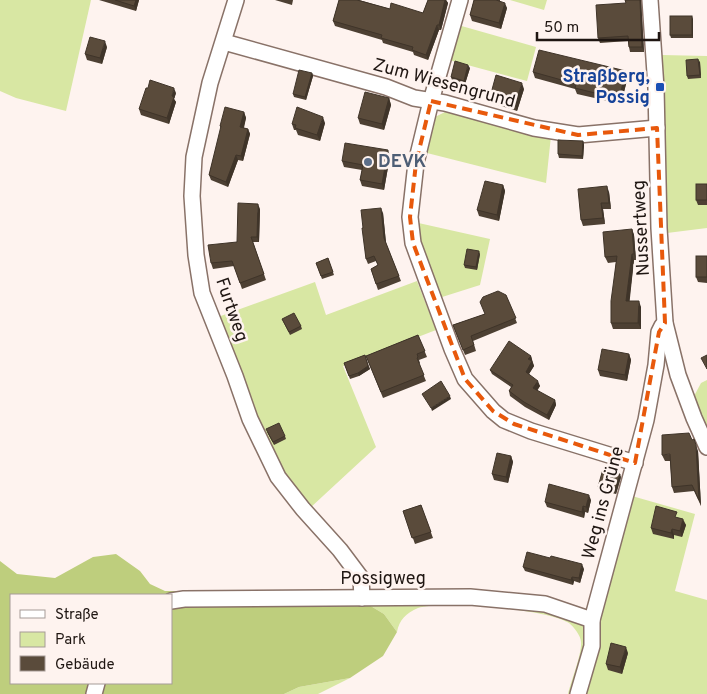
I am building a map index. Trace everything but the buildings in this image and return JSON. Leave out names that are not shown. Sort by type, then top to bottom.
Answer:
[{"type":"street","name":"Furtweg","points":[[236,0],[210,83],[194,157],[192,196],[196,254],[202,292],[250,418],[278,477],[303,509],[340,550],[361,578],[362,598]]},
{"type":"street","points":[[460,0],[431,101],[416,163],[410,217],[413,243],[452,349],[465,379],[493,411],[514,424],[635,463]]},
{"type":"street","name":"Nussertweg","points":[[650,0],[657,128],[659,228],[666,323],[678,375],[707,446]]},
{"type":"street","name":"Zum Wiesengrund","points":[[224,42],[386,87],[414,98],[534,128],[578,135],[657,128]]},
{"type":"street","name":"Weg ins Grüne","points":[[578,694],[592,646],[592,620],[646,420],[656,366],[659,332],[666,323]]},
{"type":"street","name":"Possigweg","points":[[172,601],[184,599],[470,597],[545,604],[592,620]]},
{"type":"highlighted area","points":[[431,101],[578,135],[657,128],[665,323],[659,332],[635,463],[514,424],[493,411],[465,379],[413,243],[410,217],[416,163]]},
{"type":"green space","points":[[0,0],[91,0],[66,111],[16,98],[0,91]]},
{"type":"green space","points":[[510,0],[547,0],[544,10]]},
{"type":"green space","points":[[458,25],[536,47],[527,81],[449,60]]},
{"type":"green space","points":[[662,55],[707,56],[707,228],[667,233],[662,163]]},
{"type":"green space","points":[[445,112],[551,136],[546,183],[423,152],[433,118]]},
{"type":"green space","points":[[414,222],[490,239],[480,285],[439,298]]},
{"type":"green space","points":[[417,281],[436,330],[343,366],[376,447],[310,508],[276,468],[218,317],[315,282],[326,315]]},
{"type":"green space","points":[[707,380],[707,429],[692,400],[701,383]]},
{"type":"green space","points":[[632,496],[695,514],[675,591],[707,600],[707,694],[584,694]]},
{"type":"green space","points":[[116,554],[140,571],[150,584],[165,591],[208,591],[233,603],[369,605],[384,614],[397,632],[383,656],[350,678],[299,687],[284,694],[0,694],[0,561],[17,574],[55,578],[93,557]]},
{"type":"green space","points":[[440,602],[547,610],[583,625],[587,632],[586,648],[573,694],[568,694],[581,642],[577,632],[569,623],[557,618],[518,610],[449,605],[418,608],[410,612],[401,620],[397,632],[384,614],[369,605]]},
{"type":"green space","points":[[350,678],[318,694],[284,694],[299,687]]},
{"type":"place","name":"Straßberg, Possig","points":[[660,87]]},
{"type":"place","name":"DEVK","points":[[368,162]]}]
